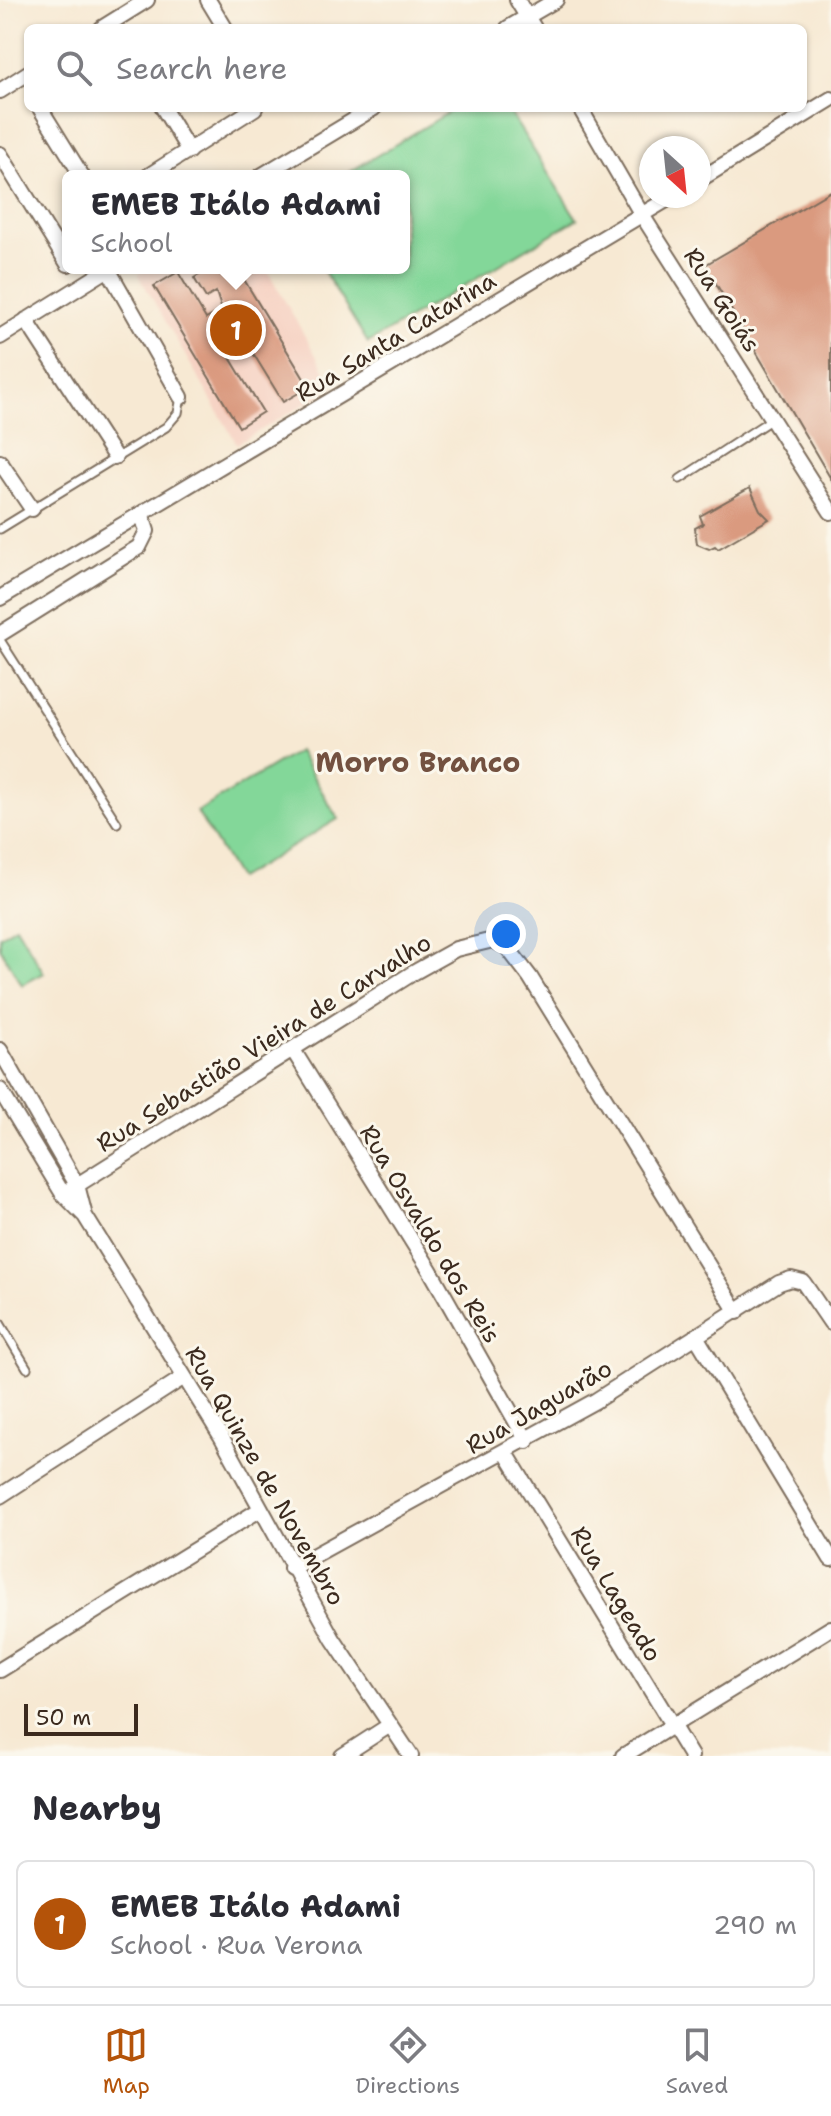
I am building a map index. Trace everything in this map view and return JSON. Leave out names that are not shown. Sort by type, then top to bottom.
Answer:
[{"type":"street","points":[[112,24],[147,0]]},
{"type":"street","points":[[208,0],[223,24]]},
{"type":"street","points":[[517,0],[530,22],[556,0]]},
{"type":"street","points":[[0,91],[24,80]]},
{"type":"street","points":[[711,173],[831,99]]},
{"type":"street","points":[[42,112],[78,170]]},
{"type":"street","points":[[165,112],[189,151]]},
{"type":"street","points":[[158,170],[249,112]]},
{"type":"street","points":[[271,170],[367,112]]},
{"type":"street","name":"Rua Goiás","points":[[582,112],[642,215],[831,512]]},
{"type":"street","points":[[0,154],[62,255]]},
{"type":"street","name":"Rua Santa Catarina","points":[[0,598],[653,208]]},
{"type":"street","points":[[74,274],[81,285]]},
{"type":"street","points":[[0,337],[100,274]]},
{"type":"street","points":[[112,274],[181,397]]},
{"type":"street","points":[[26,320],[115,457]]},
{"type":"street","points":[[0,462],[32,509]]},
{"type":"street","points":[[0,637],[139,547],[147,531],[142,516]]},
{"type":"street","name":"Rua Sebastião Vieira de Carvalho","points":[[63,1194],[456,949],[493,940],[507,947],[530,977],[737,1312]]},
{"type":"street","name":"Rua Quinze de Novembro","points":[[0,1050],[77,1185],[85,1216]]},
{"type":"street","name":"Rua Osvaldo dos Reis","points":[[293,1050],[430,1270],[527,1441]]},
{"type":"street","name":"Rua Quinze de Novembro","points":[[0,1090],[63,1194],[85,1216],[184,1377],[333,1639],[411,1756]]},
{"type":"street","name":"Rua Jaguarão","points":[[291,1568],[527,1441],[697,1338],[779,1283],[791,1279],[803,1282],[831,1323]]},
{"type":"street","points":[[697,1338],[831,1559]]},
{"type":"street","points":[[0,1496],[184,1377]]},
{"type":"street","name":"Rua Lageado","points":[[506,1453],[691,1756]]},
{"type":"street","points":[[0,1670],[261,1509]]},
{"type":"street","points":[[623,1756],[831,1628]]},
{"type":"street","points":[[342,1756],[390,1725]]},
{"type":"lane","points":[[0,529],[166,427],[178,413],[181,397]]},
{"type":"lane","points":[[680,479],[772,419]]},
{"type":"lane","points":[[0,637],[117,823]]},
{"type":"lane","points":[[0,1323],[27,1368]]},
{"type":"shaded area","points":[[138,274],[269,274],[334,387],[237,444]]},
{"type":"green space","points":[[449,112],[510,112],[577,219],[368,343],[326,274],[410,274],[410,170],[353,170]]},
{"type":"green space","points":[[298,751],[338,819],[238,879],[197,812]]},
{"type":"green space","points":[[16,926],[44,973],[22,985],[0,948],[0,936]]},
{"type":"building","points":[[831,191],[831,479],[705,265]]},
{"type":"building","points":[[179,274],[206,319],[222,310],[216,292],[206,298],[194,278],[201,274],[241,274],[309,387],[283,402],[245,340],[226,351],[263,412],[239,427],[154,286]]},
{"type":"building","points":[[750,488],[760,510],[769,519],[718,549],[697,544],[695,528],[703,524],[700,516]]},
{"type":"place","name":"EMEB Itálo Adami","points":[[236,330]]},
{"type":"district","name":"Morro Branco","points":[[418,762]]}]
